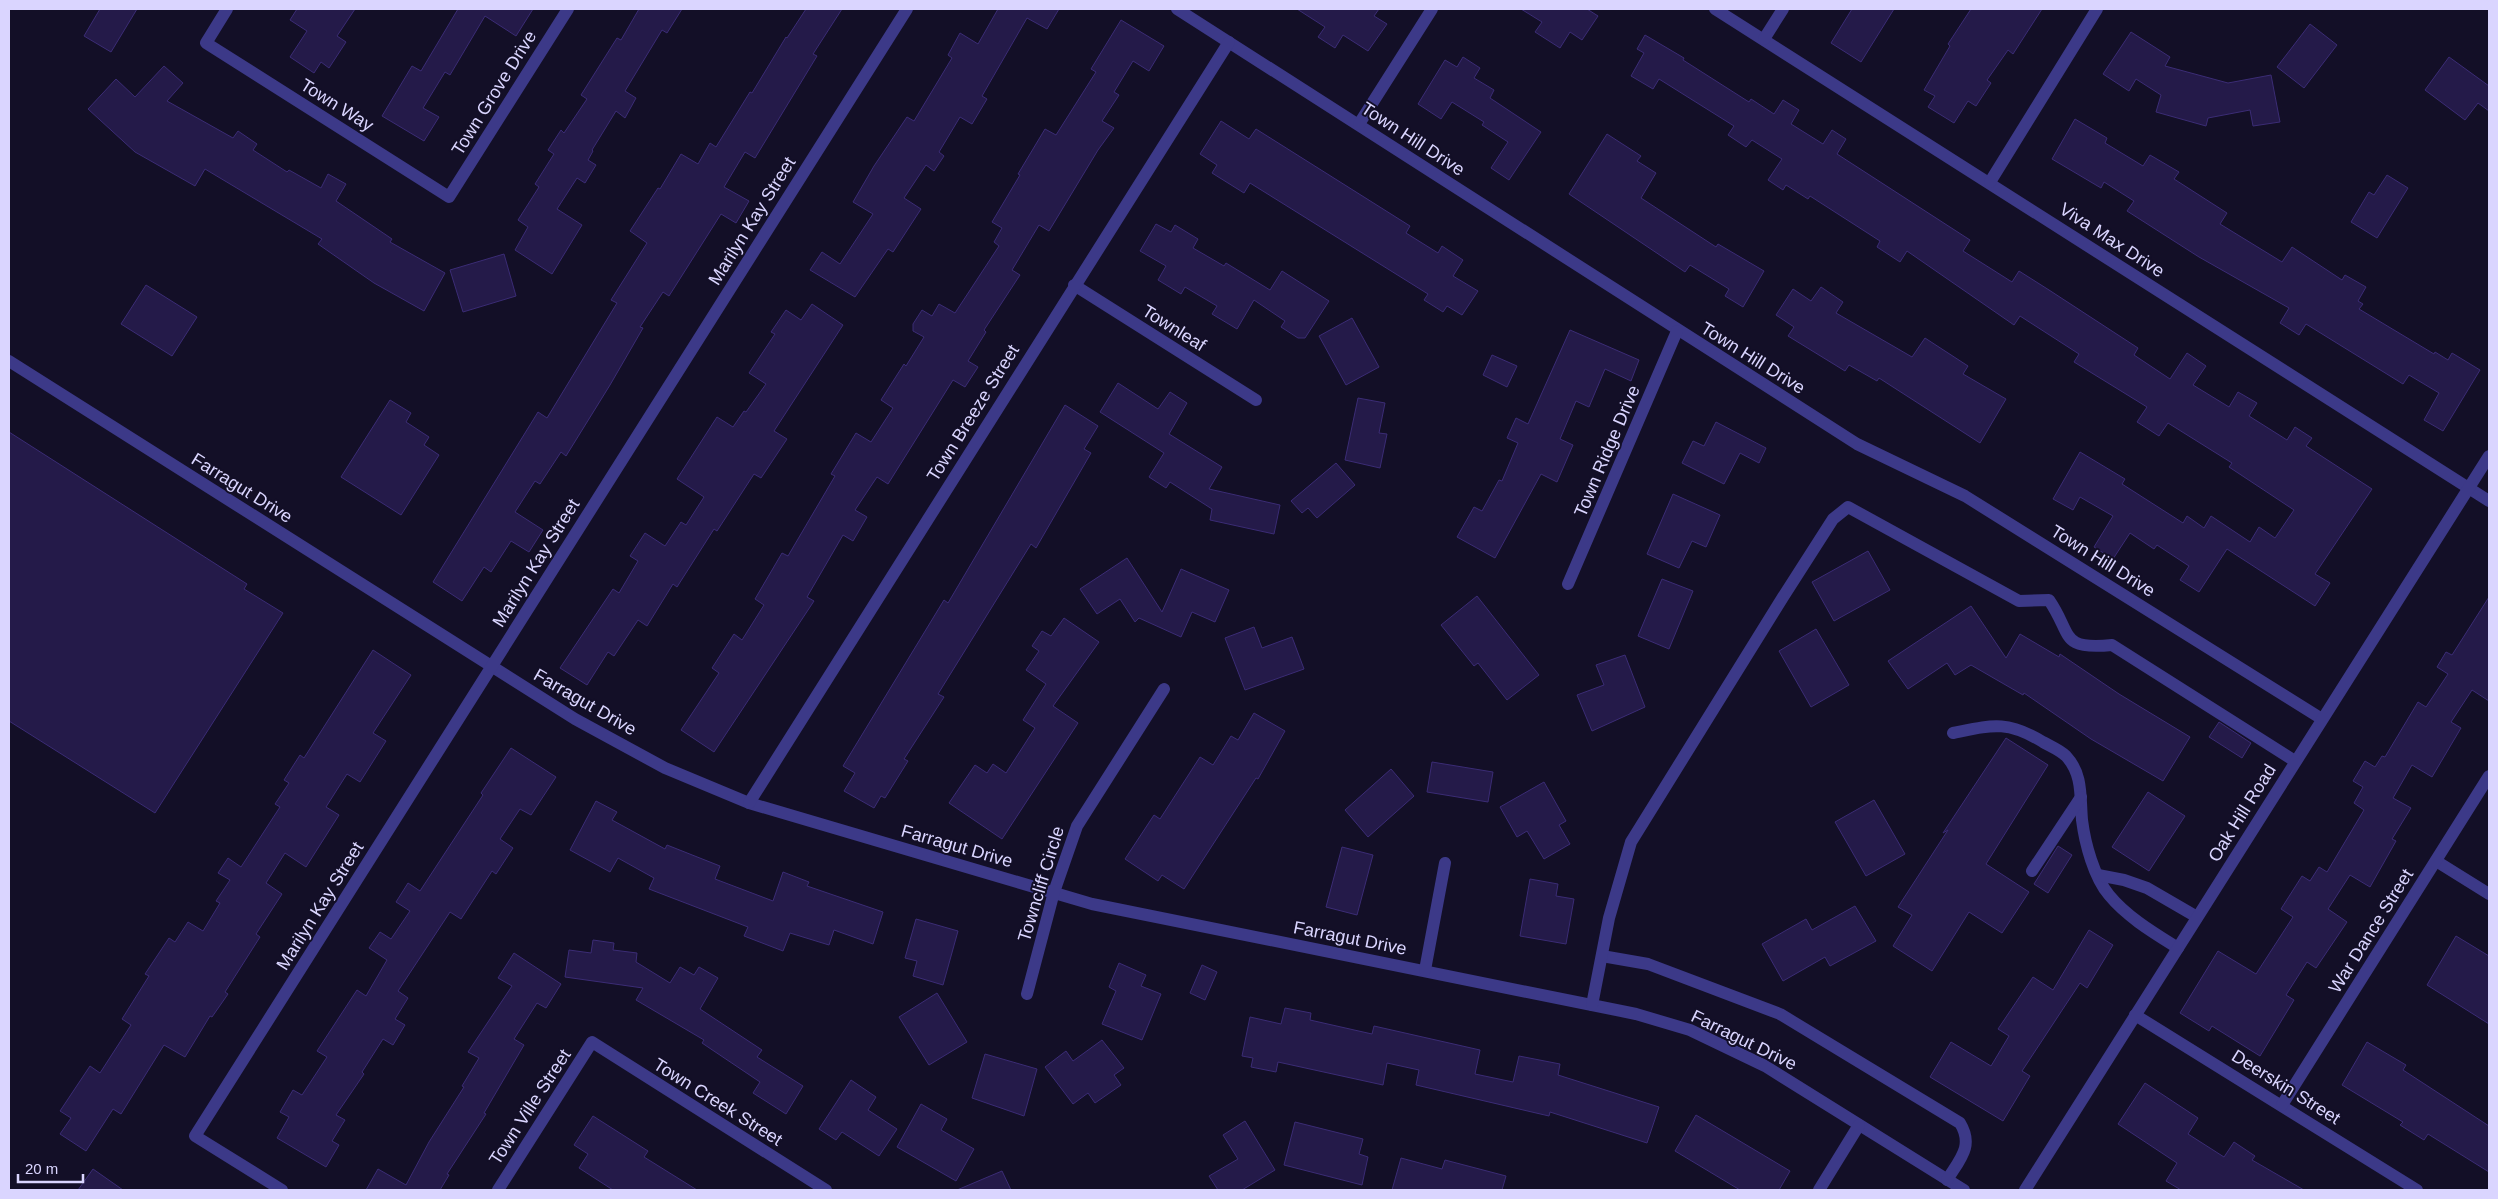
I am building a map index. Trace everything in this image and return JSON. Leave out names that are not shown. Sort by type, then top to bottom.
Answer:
[{"type":"street","name":"Town Way","points":[[227,9],[206,43],[449,197]]},
{"type":"street","name":"Town Grove Drive","points":[[449,197],[568,9]]},
{"type":"street","name":"Marilyn Kay Street","points":[[282,1190],[195,1136],[906,9]]},
{"type":"street","name":"Town Hill Drive","points":[[1177,9],[1857,444],[1965,496],[2322,719]]},
{"type":"street","points":[[1359,124],[1432,9]]},
{"type":"street","name":"Viva Max Drive","points":[[1715,9],[1990,182],[2489,501]]},
{"type":"street","points":[[1764,39],[1783,9]]},
{"type":"street","points":[[1990,182],[2097,9]]},
{"type":"street","name":"Town Breeze Street","points":[[748,803],[1229,42]]},
{"type":"street","name":"Townleaf","points":[[1074,285],[1256,400]]},
{"type":"street","name":"Town Ridge Drive","points":[[1568,584],[1678,331]]},
{"type":"street","name":"Farragut Drive","points":[[9,362],[575,719],[664,768],[748,803],[1092,904],[1152,918],[1425,970],[1636,1014],[1690,1030],[1765,1066],[1964,1190]]},
{"type":"street","name":"Oak Hill Road","points":[[2025,1190],[2489,456]]},
{"type":"street","points":[[1592,1005],[1609,918],[1631,842],[1782,597],[1833,519],[1848,506],[2019,601],[2050,600],[2058,612],[2061,625],[2072,641],[2087,647],[2112,645],[2295,761]]},
{"type":"street","name":"Towncliff Circle","points":[[1027,994],[1054,892],[1077,826],[1164,689]]},
{"type":"street","points":[[1953,733],[1997,724],[2028,732],[2065,755],[2076,770],[2085,839],[2098,875],[2108,895],[2139,923],[2178,948]]},
{"type":"street","name":"War Dance Street","points":[[2282,1105],[2489,776]]},
{"type":"street","points":[[2032,870],[2081,797]]},
{"type":"street","points":[[2436,861],[2489,894]]},
{"type":"street","points":[[1425,970],[1446,864]]},
{"type":"street","points":[[2098,875],[2124,880],[2147,888],[2197,917]]},
{"type":"street","points":[[1602,956],[1648,964],[1780,1014],[1960,1123],[1967,1135],[1965,1152],[1947,1180]]},
{"type":"street","name":"Deerskin Street","points":[[2135,1016],[2417,1190]]},
{"type":"street","name":"Town Ville Street","points":[[498,1190],[592,1042]]},
{"type":"street","name":"Town Creek Street","points":[[592,1042],[826,1190]]},
{"type":"street","points":[[1819,1190],[1860,1125]]},
{"type":"building","points":[[100,9],[137,9],[111,52],[84,36]]},
{"type":"building","points":[[297,9],[355,9],[337,36],[346,42],[329,68],[321,62],[314,73],[290,57],[307,31],[290,20]]},
{"type":"building","points":[[458,9],[533,9],[516,36],[485,16],[450,75],[445,72],[423,108],[439,117],[424,141],[382,116],[412,66],[421,71]]},
{"type":"building","points":[[639,9],[682,9],[667,33],[662,30],[625,91],[636,98],[625,118],[616,111],[592,150],[588,160],[596,165],[585,183],[577,178],[557,209],[582,225],[552,274],[515,250],[528,227],[518,220],[539,187],[535,184],[554,154],[548,150],[561,130],[564,133],[587,99],[581,95],[617,38],[621,40]]},
{"type":"building","points":[[806,9],[842,9],[813,54],[817,56],[755,158],[745,152],[724,187],[749,201],[736,223],[721,214],[669,296],[663,292],[640,327],[643,328],[566,456],[561,452],[540,484],[535,481],[515,512],[543,530],[529,552],[511,541],[491,572],[484,567],[462,601],[433,582],[538,412],[547,418],[617,303],[611,300],[647,243],[630,231],[658,188],[660,189],[681,154],[698,164],[710,143],[716,147],[750,92],[752,93],[786,37]]},
{"type":"building","points":[[998,9],[1059,9],[1047,29],[1027,18],[982,96],[987,99],[972,124],[960,117],[939,152],[944,156],[934,171],[926,165],[904,198],[921,209],[893,252],[888,249],[855,297],[810,270],[822,252],[840,264],[873,214],[853,202],[874,166],[907,117],[914,121],[952,58],[948,55],[960,33],[978,44]]},
{"type":"building","points":[[1297,9],[1379,9],[1374,16],[1387,24],[1368,51],[1343,35],[1335,48],[1318,37],[1325,27]]},
{"type":"building","points":[[1521,9],[1587,9],[1598,16],[1582,40],[1570,32],[1560,48],[1535,32],[1542,22]]},
{"type":"building","points":[[1852,9],[1894,9],[1861,62],[1831,43]]},
{"type":"building","points":[[1971,9],[2042,9],[2013,54],[2008,50],[1987,80],[1991,83],[1976,106],[1968,101],[1954,123],[1928,107],[1935,96],[1924,90],[1950,46],[1948,44]]},
{"type":"building","points":[[1121,20],[1164,46],[1149,71],[1133,61],[1114,92],[1119,95],[1102,121],[1114,128],[1098,150],[1049,231],[1039,225],[1012,270],[1020,275],[984,330],[986,332],[968,361],[978,367],[965,387],[953,380],[888,484],[877,477],[855,510],[867,517],[853,541],[843,535],[807,597],[814,601],[714,752],[681,730],[719,673],[712,668],[734,634],[742,640],[764,605],[755,599],[782,553],[788,556],[835,476],[831,474],[856,433],[871,442],[893,408],[881,400],[924,337],[913,331],[913,324],[922,310],[932,316],[939,304],[955,313],[999,246],[994,242],[1002,228],[992,222],[1045,129],[1056,135],[1096,72],[1091,69]]},
{"type":"building","points":[[2310,24],[2337,45],[2304,88],[2277,67]]},
{"type":"building","points":[[2131,32],[2170,57],[2165,66],[2228,83],[2271,75],[2280,122],[2253,126],[2250,110],[2208,118],[2206,126],[2156,112],[2161,95],[2136,79],[2129,91],[2103,74]]},
{"type":"building","points":[[1645,35],[1684,58],[1683,60],[1749,102],[1751,99],[1774,114],[1783,100],[1799,110],[1791,124],[1823,144],[1832,130],[1846,139],[1837,154],[1970,240],[1963,251],[2012,282],[2019,271],[2138,348],[2134,355],[2170,379],[2187,353],[2206,366],[2193,385],[2229,407],[2238,392],[2257,403],[2249,416],[2287,440],[2295,427],[2312,438],[2306,446],[2372,489],[2315,574],[2330,583],[2315,606],[2227,549],[2199,592],[2180,580],[2189,566],[2157,545],[2154,549],[2130,533],[2113,559],[2094,547],[2113,516],[2080,497],[2073,510],[2053,499],[2080,452],[2125,479],[2122,484],[2183,523],[2187,516],[2204,528],[2211,516],[2250,542],[2259,527],[2275,538],[2294,510],[2229,467],[2232,463],[2168,423],[2159,436],[2137,422],[2147,407],[2074,362],[2079,354],[2020,316],[2014,325],[1907,251],[1900,262],[1877,247],[1880,241],[1810,196],[1808,199],[1786,185],[1783,190],[1768,180],[1782,159],[1752,140],[1746,147],[1728,135],[1734,126],[1659,79],[1653,89],[1631,76],[1644,53],[1637,49]]},
{"type":"building","points":[[1463,57],[1480,68],[1474,78],[1494,90],[1490,98],[1541,132],[1509,180],[1491,168],[1508,142],[1482,125],[1484,122],[1452,102],[1441,119],[1418,104],[1445,60],[1457,67]]},
{"type":"building","points":[[2449,57],[2489,86],[2489,111],[2478,103],[2465,120],[2425,90]]},
{"type":"building","points":[[164,66],[183,83],[167,101],[233,138],[238,131],[257,144],[253,150],[287,172],[289,170],[321,188],[328,174],[346,184],[336,201],[392,239],[390,242],[445,273],[424,311],[374,283],[318,244],[322,239],[205,169],[195,186],[135,152],[88,109],[116,79],[135,97]]},
{"type":"building","points":[[2075,119],[2107,138],[2105,143],[2143,166],[2150,155],[2179,172],[2174,179],[2227,213],[2220,224],[2282,262],[2292,247],[2342,280],[2345,275],[2366,287],[2358,301],[2363,304],[2359,309],[2434,354],[2435,352],[2448,360],[2452,353],[2480,370],[2443,431],[2424,420],[2439,393],[2409,375],[2403,384],[2306,324],[2299,335],[2280,323],[2289,308],[2199,257],[2127,211],[2134,201],[2104,182],[2101,188],[2052,159]]},
{"type":"building","points":[[1221,121],[1249,139],[1256,129],[1410,226],[1406,233],[1438,253],[1442,246],[1463,260],[1453,276],[1478,291],[1462,315],[1447,306],[1443,312],[1424,300],[1428,294],[1250,183],[1244,193],[1212,173],[1217,165],[1200,154]]},
{"type":"building","points":[[1607,134],[1641,156],[1637,161],[1656,173],[1641,198],[1716,247],[1718,244],[1764,271],[1743,307],[1725,296],[1729,289],[1690,265],[1685,272],[1569,194]]},
{"type":"building","points":[[2387,175],[2408,188],[2377,238],[2351,222],[2369,192],[2374,195]]},
{"type":"building","points":[[1156,224],[1171,232],[1175,225],[1198,239],[1193,248],[1224,266],[1226,263],[1270,290],[1282,271],[1329,301],[1305,338],[1298,338],[1281,327],[1285,321],[1254,300],[1237,329],[1212,314],[1217,306],[1185,287],[1181,294],[1158,280],[1166,266],[1140,251]]},
{"type":"building","points":[[504,254],[516,296],[463,312],[450,270]]},
{"type":"building","points":[[146,285],[197,317],[172,356],[121,324]]},
{"type":"building","points":[[1821,287],[1843,302],[1836,313],[1912,357],[1925,338],[1968,366],[1963,374],[2006,399],[1980,443],[1879,378],[1877,381],[1849,365],[1845,371],[1788,336],[1794,327],[1776,315],[1793,289],[1811,301]]},
{"type":"building","points":[[812,304],[843,325],[774,431],[787,439],[761,478],[754,474],[717,531],[714,529],[677,587],[673,584],[647,626],[638,620],[614,656],[608,652],[587,685],[560,668],[613,589],[619,593],[638,561],[630,556],[645,533],[665,546],[681,522],[686,525],[704,497],[677,479],[717,417],[733,427],[766,384],[749,373],[775,334],[771,332],[786,310],[801,320]]},
{"type":"building","points":[[1352,318],[1379,367],[1346,385],[1319,336]]},
{"type":"building","points":[[1570,330],[1639,360],[1631,381],[1605,369],[1589,407],[1576,401],[1560,439],[1573,445],[1557,482],[1541,474],[1495,558],[1457,537],[1474,507],[1482,511],[1499,480],[1502,481],[1518,443],[1507,438],[1516,418],[1528,424]]},
{"type":"building","points":[[1492,355],[1517,366],[1507,387],[1483,375]]},
{"type":"building","points":[[1118,383],[1158,409],[1170,392],[1187,403],[1169,434],[1222,467],[1209,489],[1280,505],[1274,534],[1210,520],[1212,509],[1170,482],[1166,488],[1149,477],[1164,453],[1100,412]]},
{"type":"building","points":[[1358,398],[1385,403],[1379,433],[1387,434],[1380,468],[1345,460]]},
{"type":"building","points":[[390,400],[411,413],[406,422],[429,437],[424,445],[439,455],[401,515],[341,477]]},
{"type":"building","points":[[1065,405],[1098,426],[1084,449],[1091,453],[1036,548],[1031,544],[938,694],[944,697],[904,759],[908,761],[885,798],[881,796],[874,808],[844,791],[855,773],[843,766],[944,600],[948,603]]},
{"type":"building","points":[[1716,422],[1766,448],[1759,463],[1740,453],[1724,484],[1682,463],[1693,441],[1704,446]]},
{"type":"building","points":[[9,432],[247,584],[244,589],[283,613],[155,813],[9,721]]},
{"type":"building","points":[[1336,463],[1355,485],[1317,518],[1308,508],[1302,513],[1291,501]]},
{"type":"building","points":[[1673,494],[1720,515],[1706,547],[1692,541],[1679,568],[1647,554]]},
{"type":"building","points":[[1868,551],[1890,590],[1834,621],[1812,582]]},
{"type":"building","points":[[1127,558],[1162,612],[1181,569],[1229,590],[1215,622],[1192,612],[1181,637],[1139,618],[1135,622],[1120,599],[1097,614],[1080,589]]},
{"type":"building","points":[[1662,579],[1693,591],[1669,649],[1638,636]]},
{"type":"building","points":[[1477,596],[1539,675],[1507,700],[1478,663],[1474,666],[1441,625]]},
{"type":"building","points":[[2489,597],[2489,701],[2472,690],[2451,722],[2461,728],[2432,777],[2412,765],[2393,798],[2411,808],[2392,839],[2396,841],[2370,887],[2350,875],[2328,909],[2347,922],[2316,968],[2307,962],[2286,995],[2294,1000],[2260,1056],[2212,1026],[2209,1031],[2180,1013],[2218,951],[2256,974],[2293,917],[2281,909],[2302,876],[2310,881],[2319,867],[2327,872],[2364,810],[2354,803],[2363,787],[2353,781],[2365,761],[2375,767],[2382,756],[2385,757],[2418,702],[2426,707],[2448,674],[2437,667],[2446,652],[2452,655]]},
{"type":"building","points":[[1971,606],[2006,658],[2020,634],[2059,657],[2060,654],[2119,694],[2190,737],[2163,781],[2091,739],[2024,693],[2023,695],[1971,665],[1955,675],[1947,663],[1908,689],[1888,661]]},
{"type":"building","points":[[1064,618],[1099,642],[1053,706],[1078,723],[1002,839],[949,803],[975,765],[987,773],[993,764],[1006,773],[1035,728],[1023,720],[1046,684],[1026,670],[1039,651],[1032,646],[1042,631],[1051,636]]},
{"type":"building","points":[[1254,627],[1262,648],[1292,637],[1304,669],[1245,690],[1225,638]]},
{"type":"building","points":[[1816,629],[1849,685],[1811,707],[1779,651]]},
{"type":"building","points":[[373,650],[411,675],[373,733],[386,741],[360,782],[347,774],[326,807],[339,815],[306,867],[285,853],[266,883],[282,894],[256,934],[260,937],[225,992],[228,994],[212,1017],[210,1016],[185,1057],[164,1045],[121,1114],[113,1109],[86,1151],[60,1134],[71,1118],[60,1111],[90,1066],[100,1073],[131,1025],[122,1019],[149,976],[145,974],[169,938],[175,942],[188,922],[203,931],[220,903],[216,901],[230,880],[218,873],[228,858],[241,867],[280,807],[275,804],[289,783],[284,780],[300,755],[304,758]]},
{"type":"building","points":[[1625,655],[1645,707],[1592,731],[1577,695],[1604,685],[1596,665]]},
{"type":"building","points":[[1254,713],[1285,731],[1258,779],[1256,778],[1184,889],[1162,875],[1158,881],[1125,859],[1154,815],[1160,819],[1200,757],[1213,765],[1231,736],[1238,740]]},
{"type":"building","points":[[2219,722],[2251,743],[2242,758],[2209,737]]},
{"type":"building","points":[[2006,738],[2048,765],[1986,864],[2029,892],[2002,933],[1969,912],[1932,971],[1893,946],[1912,915],[1898,907],[1948,830],[1943,833]]},
{"type":"building","points":[[511,748],[556,777],[531,815],[520,809],[500,839],[513,848],[496,874],[492,871],[461,919],[450,912],[398,991],[408,998],[395,1019],[405,1025],[393,1045],[383,1039],[362,1072],[364,1074],[336,1115],[345,1120],[332,1141],[339,1145],[326,1167],[277,1138],[289,1117],[280,1112],[293,1090],[302,1095],[327,1057],[317,1051],[357,990],[366,996],[387,960],[369,948],[380,932],[391,939],[410,911],[396,902],[408,883],[420,891],[483,795],[481,793]]},
{"type":"building","points":[[1432,762],[1493,772],[1488,802],[1427,792]]},
{"type":"building","points":[[1391,769],[1414,796],[1368,837],[1345,810]]},
{"type":"building","points":[[1544,782],[1566,821],[1559,825],[1570,844],[1544,859],[1527,831],[1517,837],[1500,807]]},
{"type":"building","points":[[2148,792],[2185,816],[2149,871],[2112,847]]},
{"type":"building","points":[[1874,800],[1905,854],[1866,876],[1835,822]]},
{"type":"building","points":[[596,801],[617,812],[612,820],[665,849],[667,845],[720,866],[715,879],[773,901],[783,872],[809,882],[807,886],[883,912],[873,944],[834,930],[829,945],[790,933],[783,951],[744,936],[748,927],[649,889],[654,878],[618,858],[610,872],[570,850]]},
{"type":"building","points":[[2058,846],[2072,855],[2048,893],[2034,884]]},
{"type":"building","points":[[1342,847],[1373,855],[1357,915],[1326,907]]},
{"type":"building","points":[[1530,879],[1558,884],[1556,896],[1574,899],[1566,944],[1520,936]]},
{"type":"building","points":[[1855,906],[1876,941],[1830,966],[1825,957],[1783,981],[1762,944],[1806,919],[1812,930]]},
{"type":"building","points":[[916,919],[958,931],[943,985],[913,976],[917,961],[905,958]]},
{"type":"building","points":[[2089,930],[2113,945],[2087,988],[2080,983],[2022,1071],[2030,1076],[2003,1121],[1930,1077],[1951,1042],[1991,1066],[2009,1036],[1998,1029],[2033,977],[2053,990]]},
{"type":"building","points":[[2456,936],[2489,956],[2489,1024],[2427,985]]},
{"type":"building","points":[[593,940],[614,943],[613,950],[637,953],[636,962],[670,983],[680,967],[694,975],[699,967],[718,978],[700,1009],[762,1050],[757,1057],[803,1086],[786,1114],[753,1093],[760,1082],[702,1043],[704,1040],[636,1000],[643,988],[565,977],[569,950],[591,953]]},
{"type":"building","points":[[514,953],[561,984],[546,1008],[537,1003],[514,1039],[524,1045],[484,1113],[486,1114],[447,1174],[449,1175],[440,1190],[366,1190],[378,1169],[406,1185],[479,1058],[468,1052],[512,986],[498,978]]},
{"type":"building","points":[[1119,963],[1146,975],[1141,986],[1161,994],[1142,1040],[1102,1024],[1116,991],[1109,987]]},
{"type":"building","points":[[1202,965],[1217,972],[1205,1000],[1190,993]]},
{"type":"building","points":[[937,993],[967,1042],[929,1065],[899,1017]]},
{"type":"building","points":[[1285,1008],[1311,1013],[1310,1020],[1372,1034],[1374,1026],[1480,1050],[1475,1074],[1513,1082],[1519,1056],[1560,1064],[1558,1075],[1659,1107],[1647,1143],[1550,1112],[1549,1116],[1416,1085],[1419,1070],[1387,1063],[1383,1085],[1278,1062],[1276,1072],[1251,1067],[1253,1058],[1242,1056],[1250,1017],[1281,1024]]},
{"type":"building","points":[[1102,1040],[1124,1068],[1114,1075],[1121,1085],[1095,1103],[1088,1093],[1073,1104],[1045,1067],[1066,1051],[1073,1061]]},
{"type":"building","points":[[2367,1042],[2406,1065],[2403,1070],[2489,1126],[2489,1172],[2428,1134],[2424,1140],[2400,1125],[2403,1122],[2342,1085]]},
{"type":"building","points":[[985,1054],[1037,1069],[1024,1116],[972,1098]]},
{"type":"building","points":[[851,1080],[876,1097],[868,1110],[897,1129],[879,1156],[842,1132],[836,1140],[819,1129]]},
{"type":"building","points":[[2145,1083],[2198,1118],[2188,1134],[2224,1157],[2234,1142],[2255,1156],[2252,1160],[2304,1190],[2181,1190],[2166,1181],[2177,1163],[2118,1124]]},
{"type":"building","points":[[921,1104],[947,1119],[941,1130],[974,1149],[956,1181],[897,1147]]},
{"type":"building","points":[[1696,1115],[1790,1171],[1779,1190],[1740,1190],[1675,1151]]},
{"type":"building","points":[[593,1116],[648,1151],[644,1157],[697,1190],[613,1190],[579,1168],[588,1154],[574,1145]]},
{"type":"building","points":[[1245,1121],[1275,1170],[1242,1190],[1218,1190],[1209,1176],[1238,1159],[1223,1135]]},
{"type":"building","points":[[1295,1122],[1363,1139],[1359,1154],[1368,1157],[1362,1185],[1284,1165]]},
{"type":"building","points":[[1401,1158],[1442,1169],[1445,1160],[1506,1176],[1502,1190],[1392,1190]]},
{"type":"building","points":[[93,1169],[123,1190],[78,1190]]},
{"type":"building","points":[[1002,1171],[1011,1190],[957,1190]]}]
